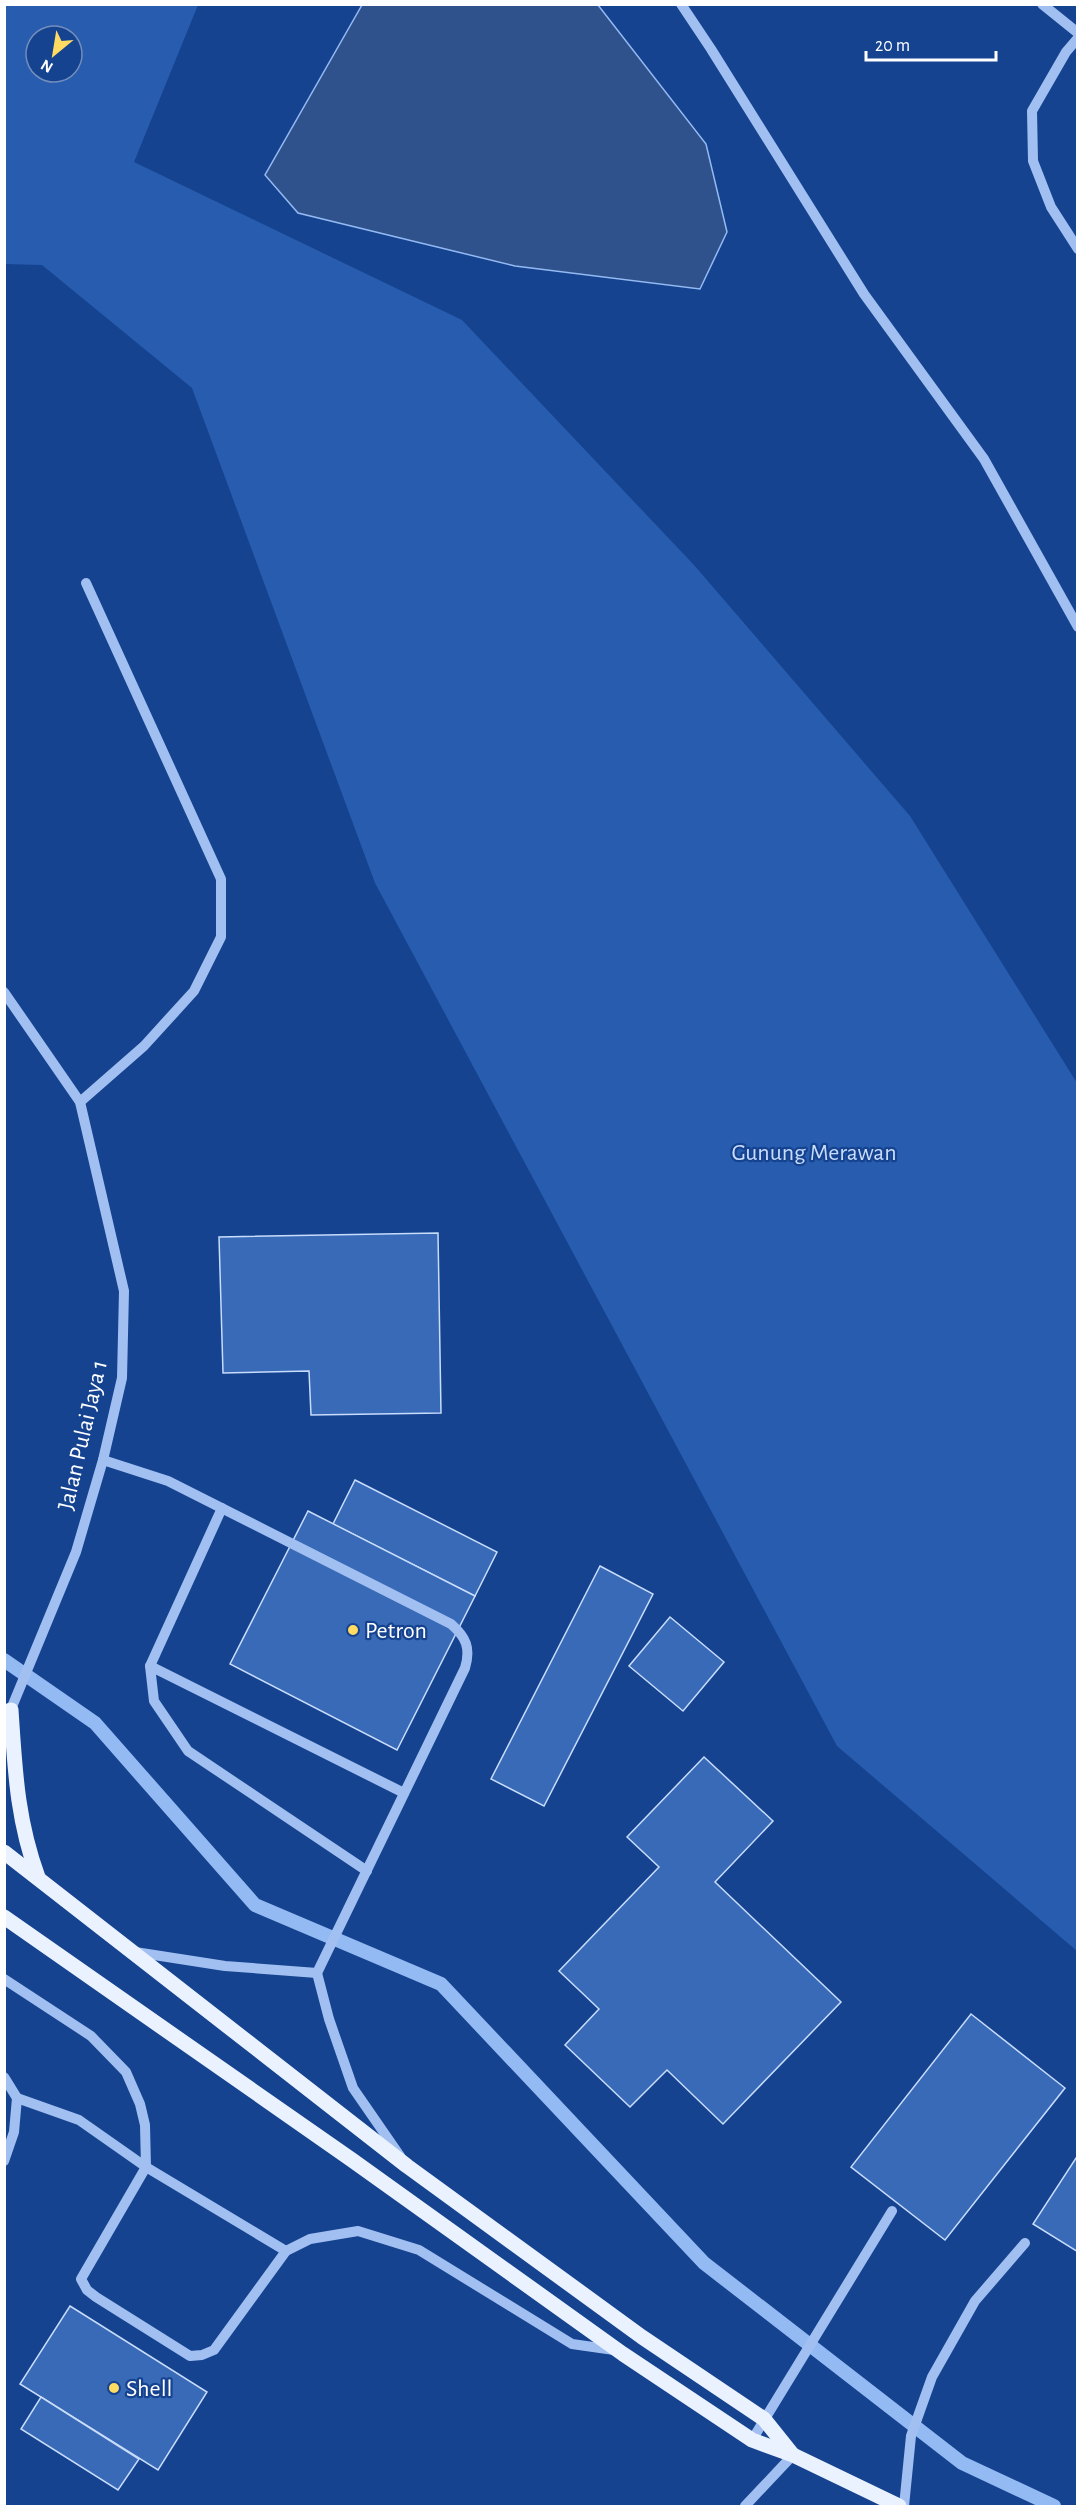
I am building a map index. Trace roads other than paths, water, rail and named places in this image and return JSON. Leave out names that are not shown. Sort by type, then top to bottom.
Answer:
[{"type":"main road","points":[[9,1710],[18,1799],[26,1844],[39,1879]]},
{"type":"main road","points":[[4,1852],[407,2166],[642,2337],[764,2419],[793,2454]]},
{"type":"main road","points":[[4,1907],[38,1940]]},
{"type":"main road","points":[[4,1917],[342,2153],[618,2350],[752,2440],[793,2454],[899,2506]]},
{"type":"street","points":[[681,4],[864,294],[984,459],[1077,627]]},
{"type":"street","points":[[1042,4],[1077,33]]},
{"type":"street","points":[[1077,38],[1066,52],[1032,111],[1033,161],[1051,207],[1077,249]]},
{"type":"street","points":[[80,1102],[144,1046],[194,991],[221,937],[221,879],[86,583]]},
{"type":"street","name":"Jalan Pulai Jaya 1","points":[[4,992],[80,1102],[124,1292],[122,1378],[103,1460],[76,1552],[50,1619],[9,1710]]},
{"type":"street","points":[[103,1460],[168,1481],[222,1508],[451,1624],[467,1643],[469,1656],[465,1668],[317,1973],[329,2019],[353,2088],[407,2166]]},
{"type":"street","points":[[222,1508],[150,1666],[154,1701],[188,1751],[367,1871]]},
{"type":"street","points":[[150,1666],[404,1793]]},
{"type":"street","points":[[132,1952],[225,1966],[317,1973]]},
{"type":"street","points":[[4,1979],[91,2036],[126,2072],[140,2104],[145,2125],[146,2167],[81,2279],[87,2290],[96,2297],[189,2356],[202,2355],[214,2350],[286,2252],[310,2239],[358,2230],[419,2250],[573,2344],[618,2350]]},
{"type":"street","points":[[4,2077],[17,2098],[14,2132],[4,2161]]},
{"type":"street","points":[[17,2098],[79,2120],[146,2167],[286,2252]]},
{"type":"street","points":[[752,2440],[892,2211]]},
{"type":"street","points":[[904,2506],[911,2436],[932,2377],[975,2301],[1026,2243]]},
{"type":"street","points":[[745,2506],[793,2454]]},
{"type":"waterway","points":[[4,1660],[95,1723],[255,1905],[441,1984],[704,2263],[962,2463],[1054,2506]]},
{"type":"place","name":"Petron","points":[[353,1630]]},
{"type":"place","name":"Shell","points":[[114,2388]]},
{"type":"park label","name":"Gunung Merawan","points":[[814,1152]]}]
